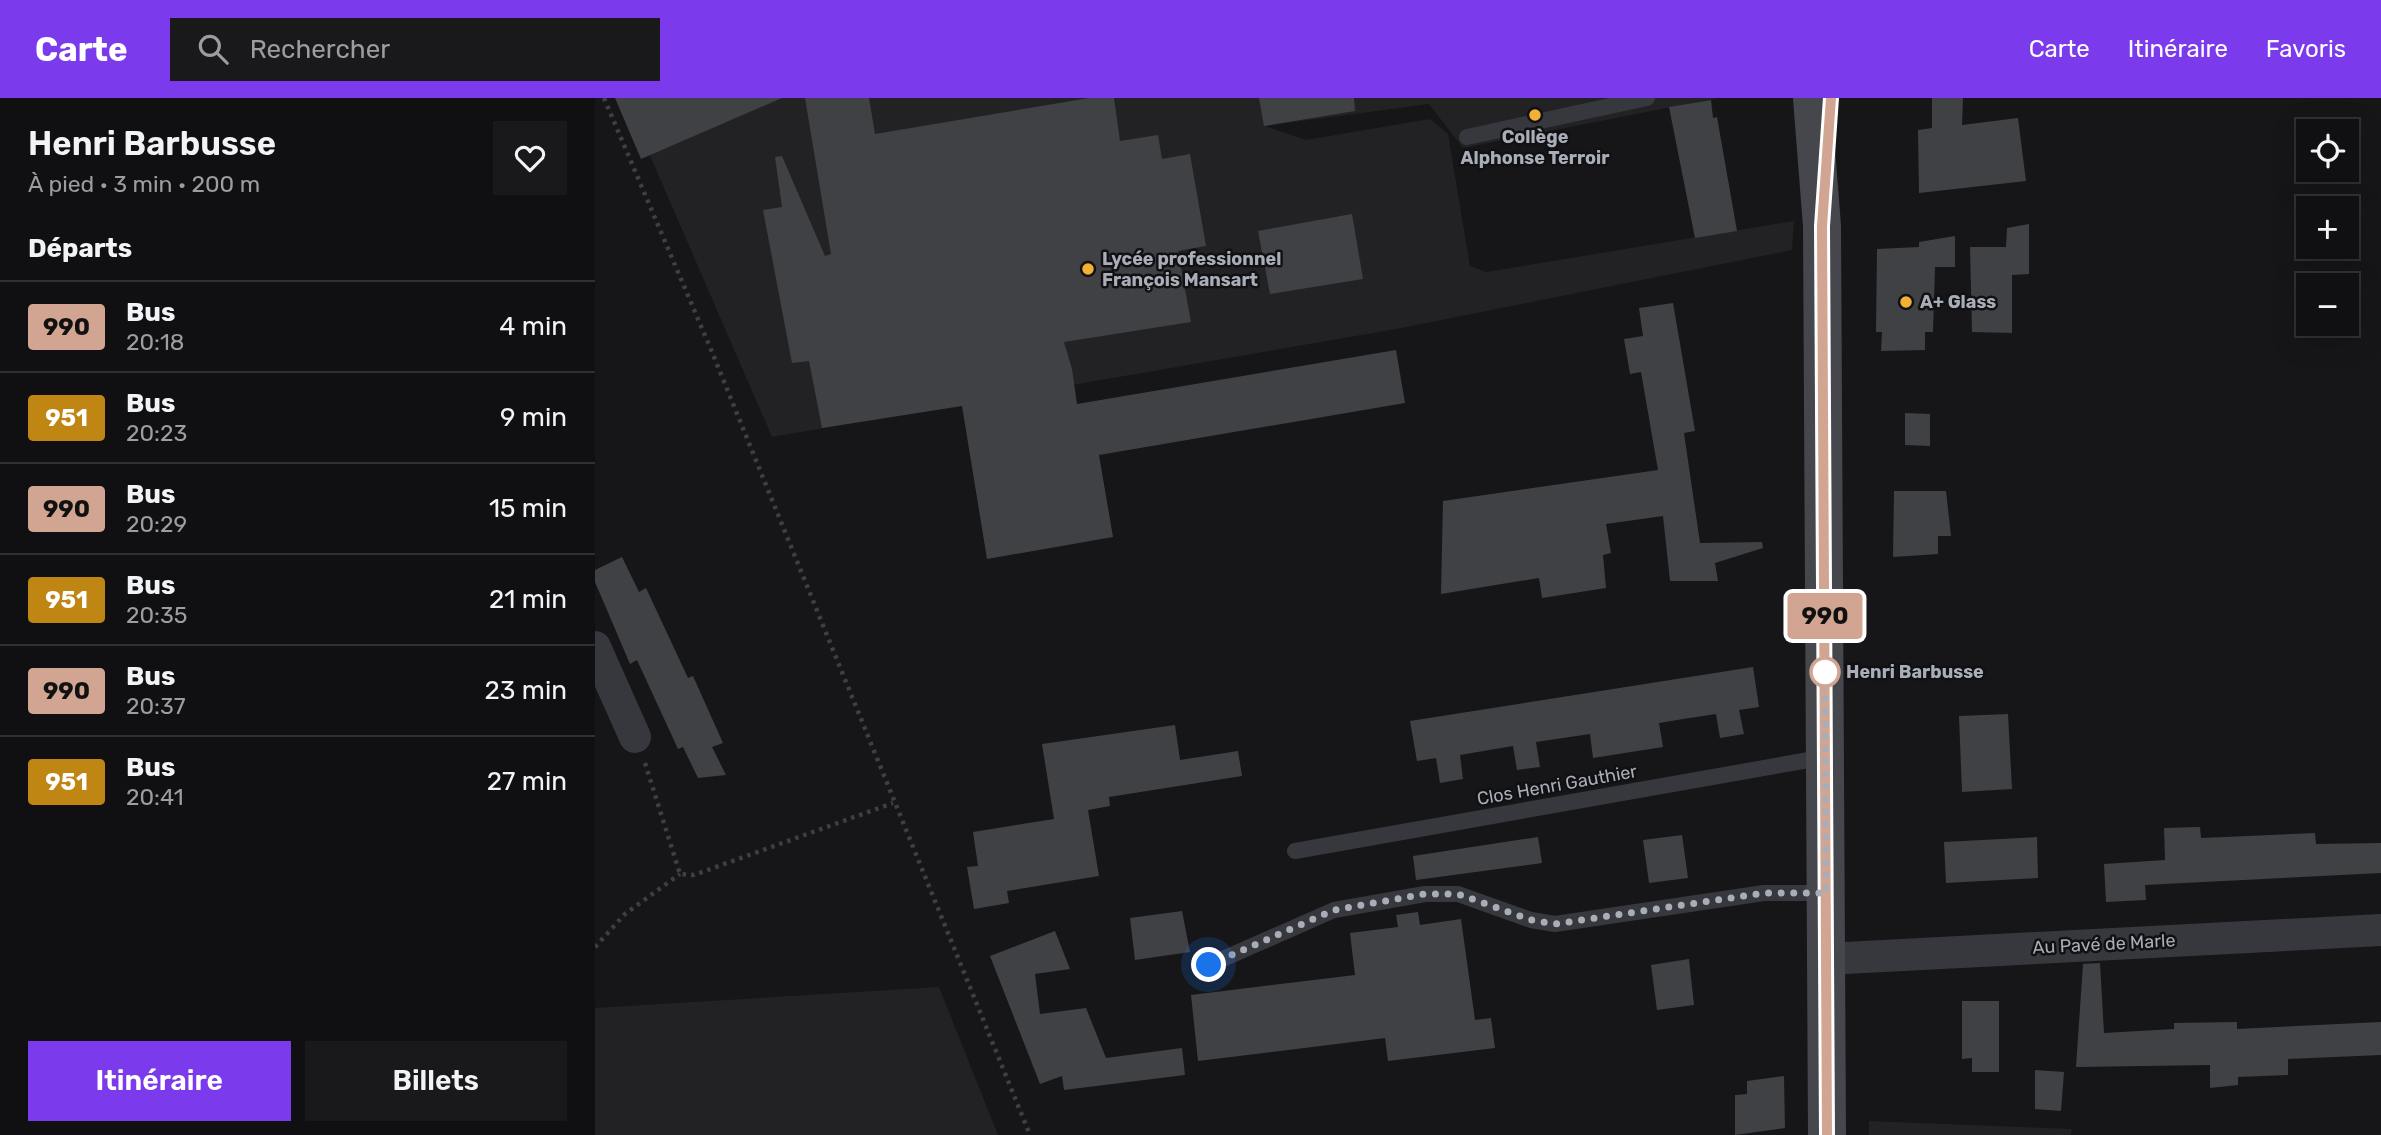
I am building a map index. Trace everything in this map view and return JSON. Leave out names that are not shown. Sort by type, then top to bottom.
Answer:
[{"type":"street","points":[[1812,98],[1822,226],[1827,1135]]},
{"type":"street","points":[[1822,226],[1831,98]]},
{"type":"street","points":[[595,647],[635,737]]},
{"type":"street","name":"Au Pavé de Marle","points":[[1826,959],[2381,930]]},
{"type":"lane","points":[[1467,136],[1647,98]]},
{"type":"lane","name":"Clos Henri Gauthier","points":[[1295,851],[1826,757]]},
{"type":"lane","points":[[1209,965],[1334,910],[1425,894],[1458,894],[1531,920],[1555,924],[1764,893],[1826,893]]},
{"type":"path","points":[[604,98],[712,352],[1030,1135]]},
{"type":"path","points":[[635,737],[680,874]]},
{"type":"path","points":[[595,947],[625,914],[680,874],[694,875],[893,803]]},
{"type":"shaded area","name":"Lycée professionnel François Mansart","points":[[625,98],[1718,98],[1463,148],[1429,104],[1265,126],[1306,140],[1430,119],[1448,134],[1470,266],[1486,272],[1794,221],[1792,250],[1396,329],[772,437]]},
{"type":"shaded area","points":[[939,987],[998,1135],[595,1135],[595,1008]]},
{"type":"shaded area","points":[[1869,1121],[2072,1129],[2071,1135],[1869,1135]]},
{"type":"building","points":[[615,98],[782,98],[641,159]]},
{"type":"building","points":[[805,98],[869,98],[875,134],[1089,98],[1114,98],[1120,141],[1158,135],[1162,159],[1190,154],[1206,246],[1178,251],[1191,322],[1064,342],[1072,369],[1077,404],[1396,350],[1405,403],[1099,455],[1113,537],[987,559],[962,406],[822,428],[809,361],[792,363],[763,210],[782,207],[775,157],[782,156],[825,256],[831,254]]},
{"type":"building","points":[[1259,98],[1354,98],[1355,111],[1264,126]]},
{"type":"building","points":[[1932,98],[1963,98],[1962,125],[2018,118],[2026,181],[1919,193],[1918,130],[1932,128]]},
{"type":"building","points":[[1711,100],[1713,118],[1717,117],[1737,231],[1695,238],[1669,107]]},
{"type":"building","points":[[1352,214],[1363,279],[1270,294],[1258,231]]},
{"type":"building","points":[[2029,224],[2029,274],[2012,275],[2012,333],[1972,332],[1970,247],[2006,247],[2007,228]]},
{"type":"building","points":[[1955,236],[1955,267],[1935,267],[1933,332],[1925,332],[1925,350],[1881,351],[1882,332],[1876,332],[1877,249],[1919,247],[1919,242]]},
{"type":"building","points":[[1673,303],[1695,431],[1684,433],[1700,543],[1762,542],[1763,548],[1715,563],[1718,581],[1670,581],[1663,516],[1606,524],[1611,553],[1603,555],[1606,588],[1542,598],[1539,578],[1441,594],[1443,501],[1658,470],[1641,372],[1630,374],[1624,339],[1643,336],[1639,308]]},
{"type":"building","points":[[1905,413],[1930,414],[1930,446],[1905,445]]},
{"type":"building","points":[[1894,491],[1946,491],[1951,536],[1938,536],[1938,554],[1893,557]]},
{"type":"building","points":[[622,557],[639,592],[646,588],[688,678],[693,676],[723,743],[712,747],[726,775],[698,778],[683,747],[678,749],[637,660],[630,664],[595,582],[595,570]]},
{"type":"building","points":[[1753,667],[1759,707],[1739,710],[1744,734],[1720,738],[1716,714],[1659,723],[1663,747],[1593,758],[1590,734],[1536,742],[1540,767],[1517,770],[1513,746],[1460,755],[1463,779],[1440,783],[1436,758],[1417,761],[1410,721]]},
{"type":"building","points":[[2008,714],[2012,789],[1962,792],[1959,716]]},
{"type":"building","points":[[1175,725],[1180,760],[1238,751],[1242,776],[1109,797],[1110,806],[1088,810],[1099,876],[1007,891],[1009,903],[974,909],[967,867],[978,866],[973,832],[1054,819],[1042,744]]},
{"type":"building","points":[[2200,827],[2201,838],[2315,833],[2316,844],[2381,843],[2381,873],[2145,885],[2146,900],[2106,902],[2104,864],[2165,860],[2164,828]]},
{"type":"building","points":[[1682,835],[1688,878],[1649,883],[1643,840]]},
{"type":"building","points":[[1538,837],[1542,863],[1416,880],[1413,856]]},
{"type":"building","points":[[2037,837],[2038,878],[1946,883],[1944,842]]},
{"type":"building","points":[[1182,911],[1190,952],[1135,960],[1130,918]]},
{"type":"building","points":[[1418,912],[1420,925],[1461,919],[1475,1020],[1491,1018],[1495,1048],[1388,1061],[1385,1038],[1198,1061],[1191,995],[1355,975],[1350,933],[1398,927],[1396,915]]},
{"type":"building","points":[[1055,931],[1070,969],[1035,974],[1040,1014],[1086,1008],[1106,1058],[1182,1048],[1185,1075],[1064,1090],[1062,1076],[1040,1084],[990,956]]},
{"type":"building","points":[[1689,959],[1694,1005],[1657,1010],[1651,965]]},
{"type":"building","points":[[2100,963],[2104,1033],[2174,1029],[2174,1023],[2237,1022],[2237,1029],[2381,1022],[2381,1055],[2288,1059],[2288,1075],[2238,1077],[2238,1085],[2210,1088],[2210,1065],[2076,1067],[2083,964]]},
{"type":"building","points":[[1962,1001],[1999,1001],[1999,1072],[1972,1072],[1972,1058],[1962,1059]]},
{"type":"building","points":[[2035,1070],[2064,1072],[2061,1111],[2035,1109]]},
{"type":"building","points":[[1784,1076],[1785,1128],[1735,1135],[1735,1095],[1747,1094],[1747,1081]]},
{"type":"bus line","name":"990","points":[[1827,1135],[1822,226],[1831,98]]},
{"type":"place","name":"Collège Alphonse Terroir","points":[[1535,115]]},
{"type":"place","name":"Lycée professionnel François Mansart","points":[[1088,269]]},
{"type":"place","name":"A+ Glass","points":[[1906,302]]},
{"type":"place","name":"Henri Barbusse","points":[[1825,672]]},
{"type":"route","points":[[1209,965],[1334,910],[1425,894],[1458,894],[1531,920],[1555,924],[1764,893],[1826,893],[1825,666],[1825,672]]}]
